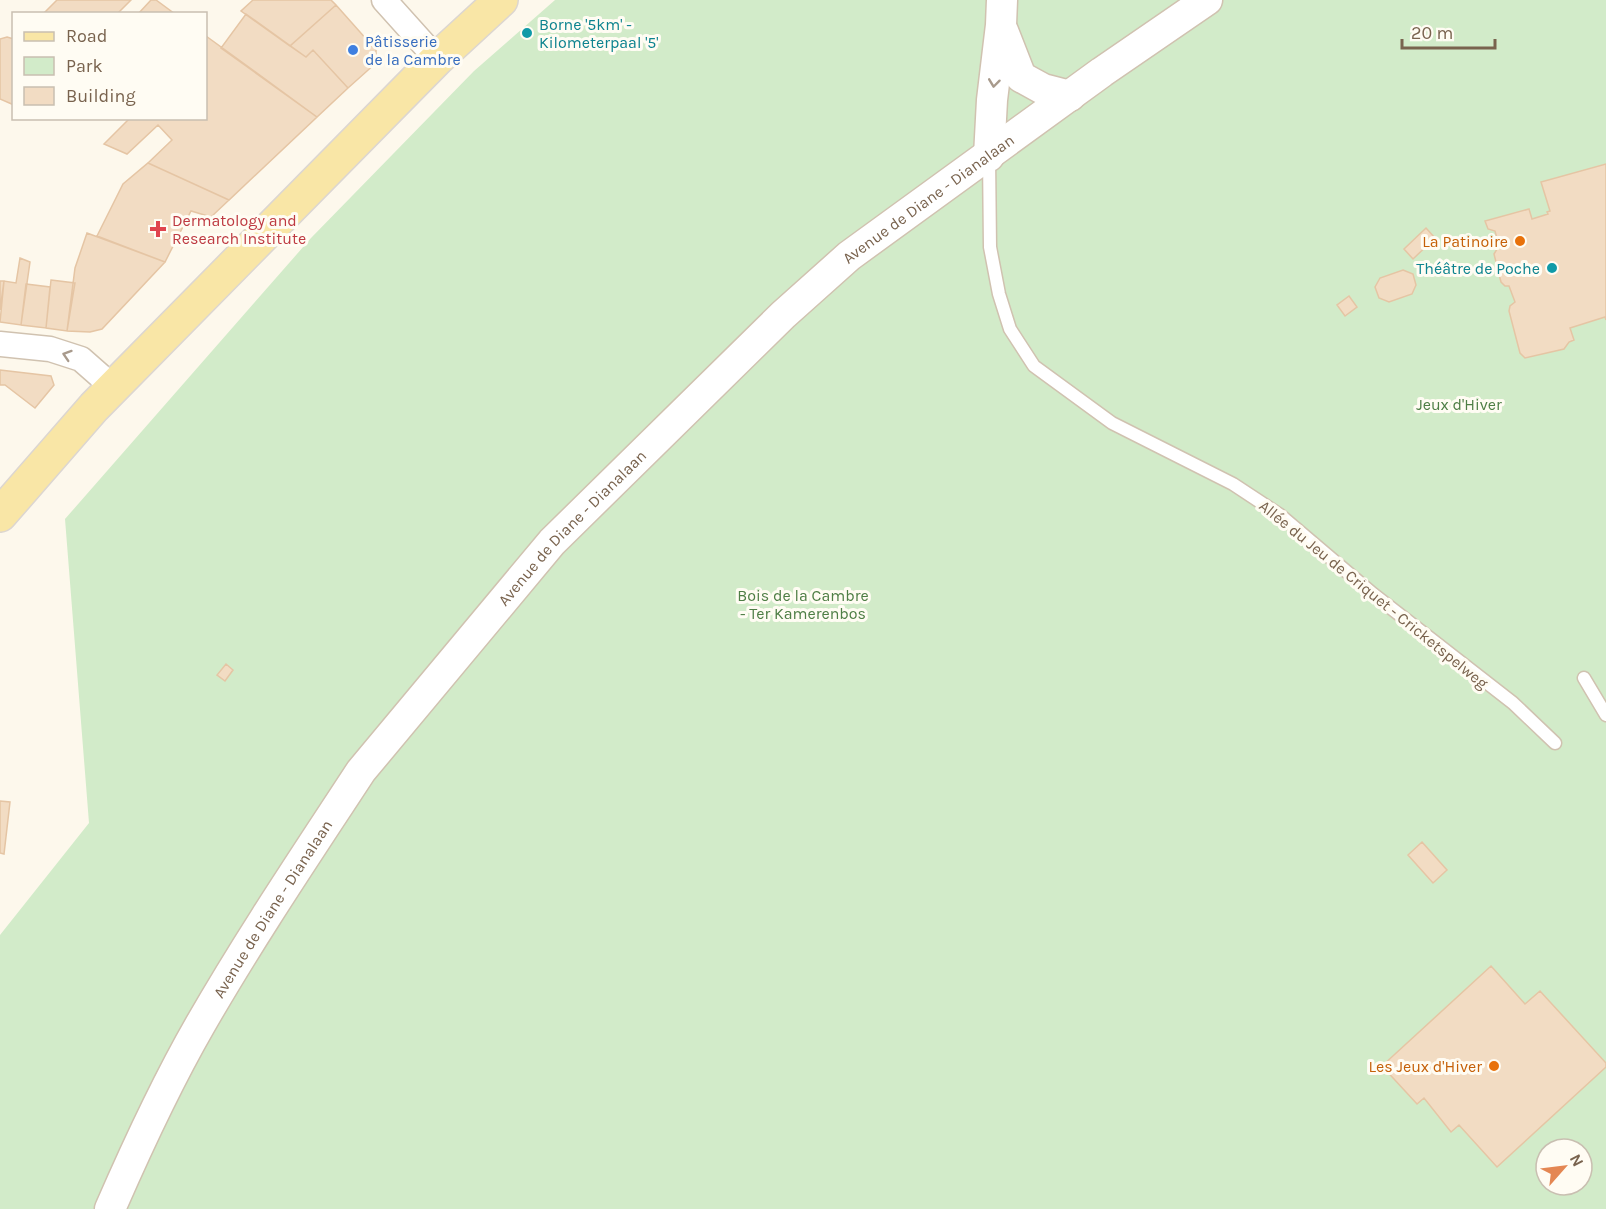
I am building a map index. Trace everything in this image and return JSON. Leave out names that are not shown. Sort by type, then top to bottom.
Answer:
[{"type":"main road","points":[[0,515],[114,388],[437,59],[501,0]]},
{"type":"street","points":[[384,0],[437,59]]},
{"type":"street","name":"Avenue de Diane - Dianalaan","points":[[110,1209],[134,1154],[200,1026],[292,874],[361,771],[552,542],[783,315],[849,256],[1207,0]]},
{"type":"street","points":[[1002,13],[1021,77],[1043,89],[1070,96]]},
{"type":"street","points":[[989,156],[992,100],[1002,13]]},
{"type":"street","points":[[0,344],[50,349],[81,359],[114,388]]},
{"type":"lane","name":"Allée du Jeu de Criquet - Cricketspelweg","points":[[989,156],[990,247],[999,294],[1010,329],[1034,366],[1112,423],[1233,484],[1280,515],[1373,594],[1512,703],[1556,743]]},
{"type":"lane","points":[[1584,678],[1606,715]]},
{"type":"green space","name":"Bois de la Cambre - Ter Kamerenbos","points":[[555,0],[1606,0],[1606,1209],[0,1209],[0,935],[89,823],[65,519],[311,238],[474,71]]},
{"type":"building","points":[[57,0],[131,0],[119,12],[45,12]]},
{"type":"building","points":[[151,0],[156,0],[172,12],[140,12]]},
{"type":"building","points":[[253,0],[331,0],[336,5],[290,46],[241,11]]},
{"type":"building","points":[[336,5],[376,50],[376,63],[348,88],[313,50],[306,57],[290,46]]},
{"type":"building","points":[[246,14],[306,57],[313,50],[348,88],[317,117],[221,48]]},
{"type":"building","points":[[207,37],[317,117],[229,200],[148,163],[172,140],[158,125],[127,154],[104,144],[128,120],[207,120]]},
{"type":"building","points":[[12,38],[12,104],[0,99],[0,39]]},
{"type":"building","points":[[148,163],[229,200],[211,217],[191,211],[165,262],[97,236],[123,184]]},
{"type":"building","name":"Théâtre de Poche","points":[[1606,164],[1606,320],[1605,317],[1570,328],[1574,340],[1569,342],[1564,349],[1525,358],[1520,353],[1509,311],[1510,306],[1515,302],[1509,286],[1501,282],[1494,254],[1499,246],[1495,231],[1488,229],[1485,221],[1529,209],[1532,219],[1548,214],[1547,212],[1550,211],[1541,182]]},
{"type":"building","points":[[1426,228],[1435,238],[1413,259],[1404,249]]},
{"type":"building","points":[[87,233],[165,262],[102,329],[90,332],[67,331],[75,268]]},
{"type":"building","points":[[20,258],[30,262],[21,325],[0,322],[4,281],[16,283]]},
{"type":"building","points":[[1403,270],[1413,274],[1416,285],[1412,294],[1389,302],[1379,298],[1375,287],[1380,278]]},
{"type":"building","points":[[51,280],[75,283],[67,331],[46,328]]},
{"type":"building","points":[[0,281],[4,281],[0,310]]},
{"type":"building","points":[[26,284],[50,287],[46,328],[21,325]]},
{"type":"building","points":[[1349,296],[1357,307],[1345,316],[1337,305]]},
{"type":"building","points":[[0,370],[51,376],[54,385],[35,408],[5,385],[0,385]]},
{"type":"building","points":[[226,664],[233,670],[225,681],[217,675]]},
{"type":"building","points":[[0,801],[10,802],[4,854],[0,853]]},
{"type":"building","points":[[1422,842],[1447,870],[1433,883],[1408,855]]},
{"type":"building","name":"Les Jeux d'Hiver","points":[[1491,966],[1525,1004],[1540,991],[1606,1063],[1606,1067],[1497,1167],[1459,1125],[1451,1132],[1424,1098],[1417,1104],[1382,1066]]},
{"type":"place","name":"Borne '5km' - Kilometerpaal '5'","points":[[527,33]]},
{"type":"place","name":"Pâtisserie de la Cambre","points":[[353,50]]},
{"type":"place","name":"Dermatology and Research Institute","points":[[158,229]]},
{"type":"place","name":"La Patinoire","points":[[1520,241]]},
{"type":"place","name":"Théâtre de Poche","points":[[1552,268]]},
{"type":"place","name":"Les Jeux d'Hiver","points":[[1494,1066]]},
{"type":"park label","name":"Jeux d'Hiver","points":[[1459,404]]}]
